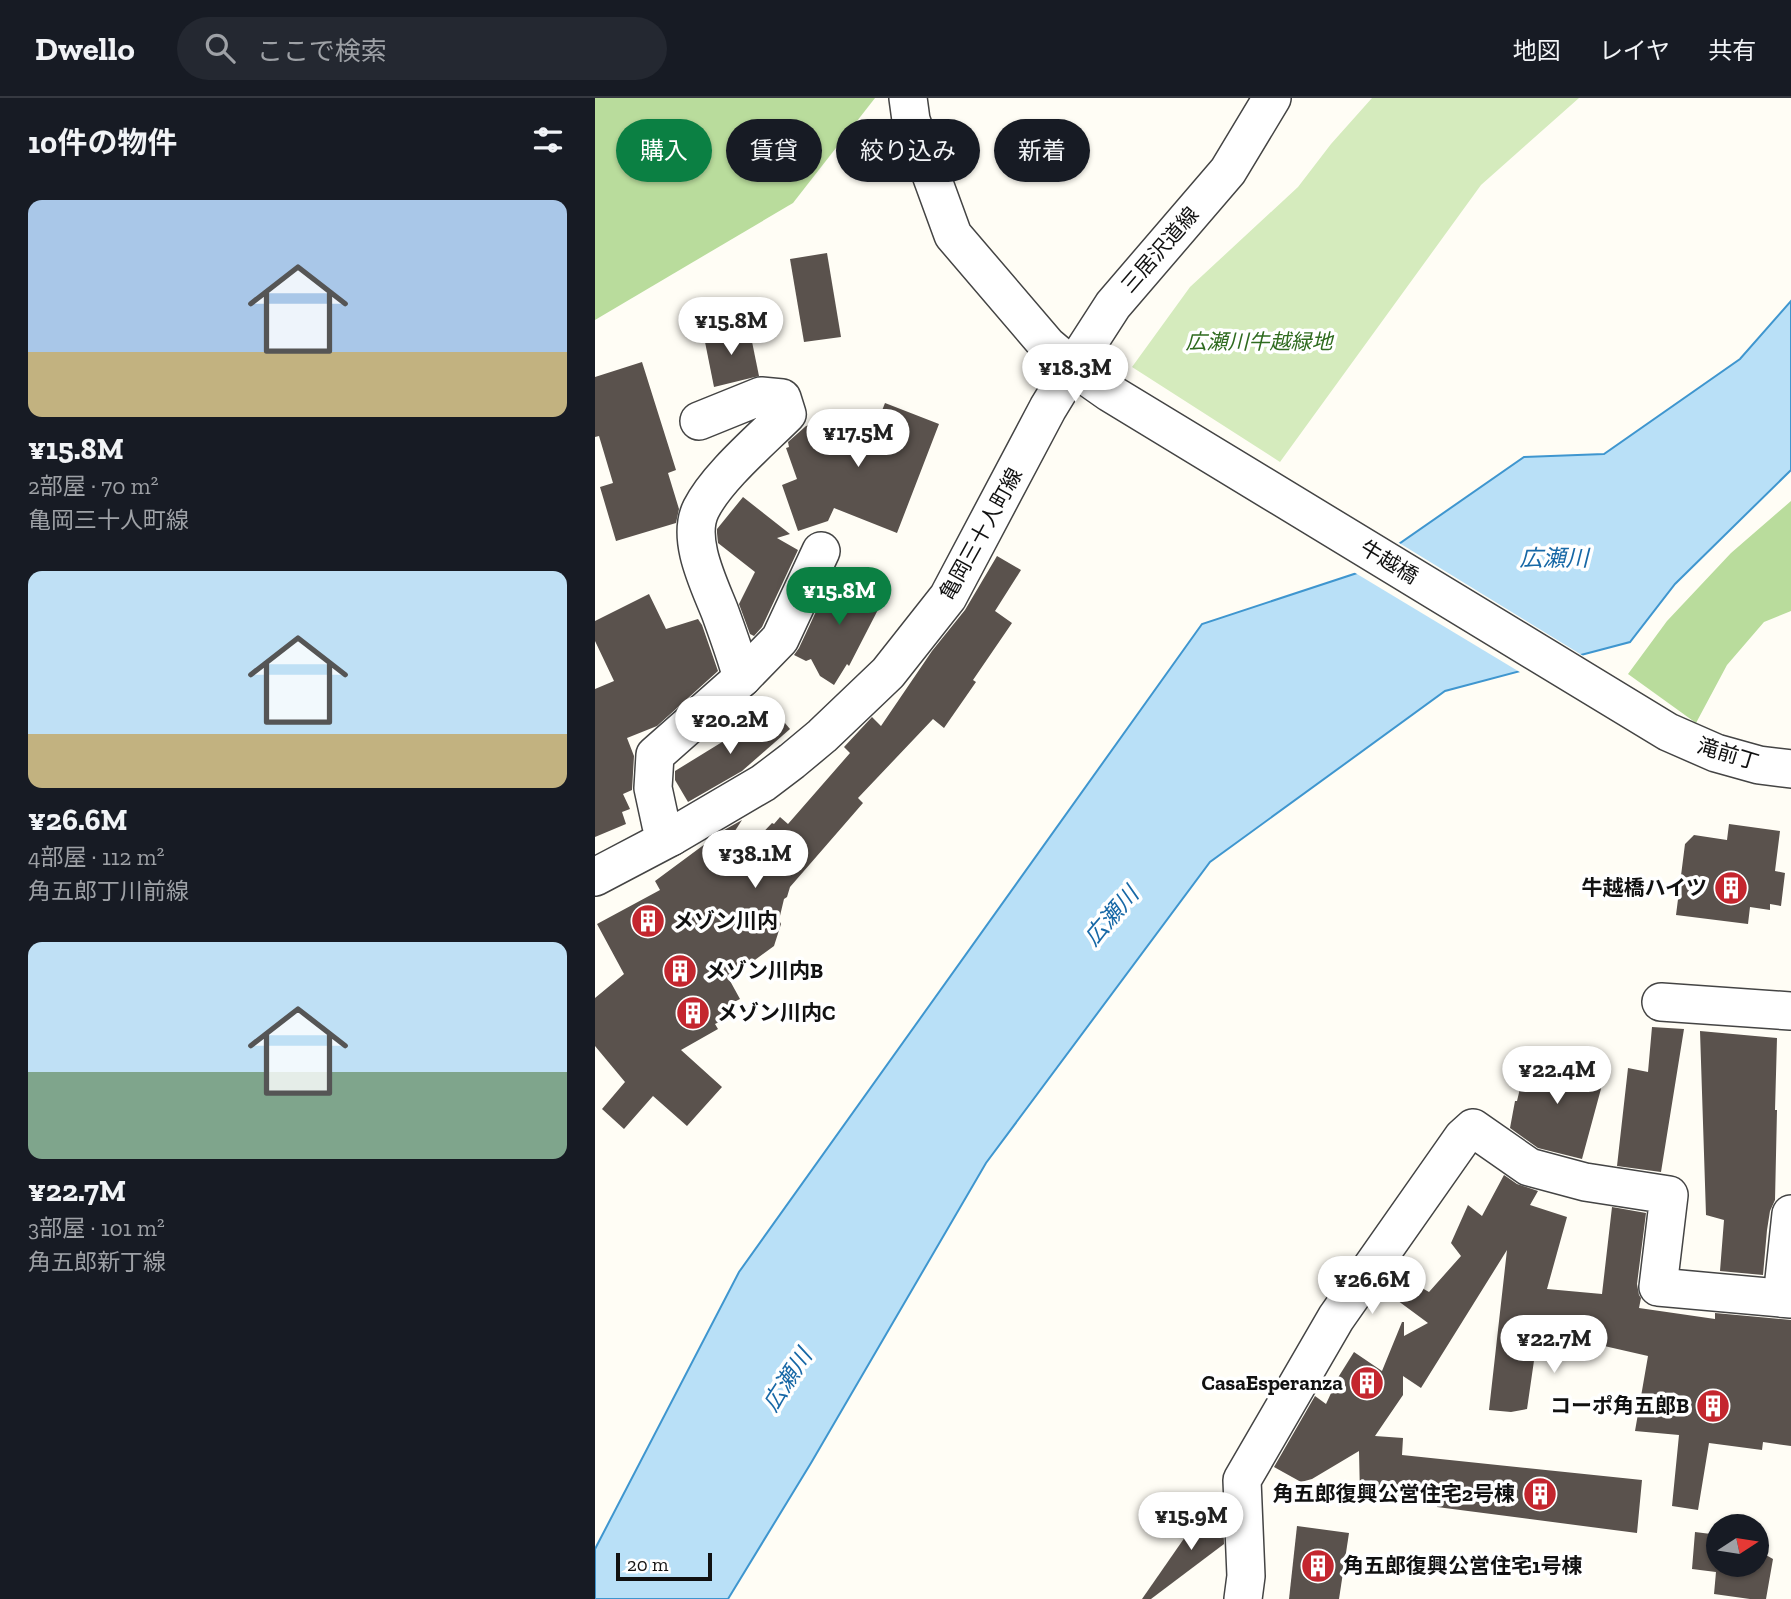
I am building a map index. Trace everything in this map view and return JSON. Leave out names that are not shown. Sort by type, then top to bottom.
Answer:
[{"type":"street","name":"牛越橋","points":[[908,98],[911,120],[953,235],[1038,336],[1073,367],[1111,393],[1668,732]]},
{"type":"street","name":"三居沢道線","points":[[1073,367],[1113,305],[1228,171],[1272,98]]},
{"type":"street","name":"亀岡三十人町線","points":[[595,877],[671,837],[763,783],[792,761],[888,673],[948,597],[1048,408],[1073,367]]},
{"type":"street","points":[[699,421],[761,396],[782,398],[787,414],[717,485],[700,512],[696,534],[699,559],[742,678]]},
{"type":"street","points":[[671,837],[661,825],[653,788],[655,755],[742,678],[780,639],[821,551]]},
{"type":"street","name":"滝前丁","points":[[1668,732],[1716,753],[1759,765],[1791,769]]},
{"type":"street","points":[[1661,1002],[1791,1011]]},
{"type":"street","points":[[1243,1599],[1245,1576],[1242,1480],[1336,1318],[1463,1137],[1473,1128],[1529,1167],[1585,1182],[1669,1195],[1658,1287],[1787,1298],[1791,1214]]},
{"type":"green space","points":[[595,98],[875,98],[859,119],[836,119],[836,148],[822,166],[822,119],[726,119],[726,182],[809,182],[793,203],[595,320]]},
{"type":"green space","name":"広瀬川牛越緑地","points":[[1372,98],[1579,98],[1481,185],[1280,462],[1132,367],[1190,287],[1298,187],[1331,144]]},
{"type":"green space","points":[[1791,501],[1791,611],[1764,622],[1727,665],[1696,723],[1628,674],[1667,621],[1731,553]]},
{"type":"water","name":"広瀬川","points":[[1791,301],[1791,470],[1675,584],[1630,642],[1445,691],[1210,862],[986,1163],[811,1463],[728,1599],[595,1599],[595,1549],[739,1272],[1202,624],[1357,573],[1524,457],[1604,454],[1740,359]]},
{"type":"pier","points":[[1396,541],[1585,657],[1523,674],[1352,571]]},
{"type":"building","points":[[827,253],[841,337],[804,342],[790,259]]},
{"type":"building","points":[[749,327],[759,376],[714,387],[704,337]]},
{"type":"building","points":[[642,362],[676,470],[668,473],[679,509],[676,523],[616,541],[600,487],[613,483],[599,436],[595,437],[595,377]]},
{"type":"building","points":[[885,403],[939,424],[897,533],[834,508],[828,521],[798,531],[782,485],[797,479],[786,448],[789,447],[788,442],[806,426],[846,413],[862,461]]},
{"type":"building","points":[[743,497],[790,534],[777,538],[798,550],[762,627],[754,636],[750,634],[739,604],[755,572],[718,543],[717,533],[717,529]]},
{"type":"building","points":[[997,556],[1021,570],[995,611],[1012,623],[973,680],[976,682],[944,728],[933,719],[858,798],[863,803],[790,887],[784,899],[779,920],[781,924],[774,946],[729,979],[740,999],[722,1008],[724,1013],[720,1015],[723,1020],[715,1024],[718,1029],[681,1050],[722,1087],[687,1126],[653,1096],[624,1129],[602,1109],[625,1082],[595,1046],[595,998],[624,974],[597,924],[660,890],[655,881],[705,844],[732,865],[780,817],[788,824],[850,753],[844,747],[872,717],[881,726],[932,651],[965,610]]},
{"type":"building","points":[[835,571],[884,598],[849,666],[847,664],[834,685],[820,676],[811,659],[806,661],[794,655]]},
{"type":"building","points":[[649,594],[666,629],[698,619],[718,671],[657,726],[627,738],[634,756],[632,790],[623,794],[630,809],[622,812],[626,824],[595,837],[595,689],[614,681],[595,641],[595,621]]},
{"type":"building","points":[[774,710],[790,729],[742,771],[688,802],[675,780],[675,771]]},
{"type":"building","points":[[742,820],[720,854],[710,838]]},
{"type":"building","name":"牛越橋ハイツ","points":[[1729,824],[1780,831],[1775,871],[1785,873],[1781,906],[1770,904],[1770,910],[1750,907],[1748,924],[1676,915],[1685,844],[1694,835],[1727,840]]},
{"type":"building","points":[[1652,1027],[1684,1029],[1661,1172],[1617,1166],[1628,1068],[1648,1072]]},
{"type":"building","points":[[1700,1031],[1777,1038],[1775,1200],[1770,1211],[1763,1275],[1720,1271],[1724,1220],[1706,1215]]},
{"type":"building","points":[[1532,1056],[1605,1074],[1582,1159],[1538,1148],[1510,1128],[1515,1101]]},
{"type":"building","points":[[1504,1175],[1517,1184],[1538,1191],[1530,1205],[1567,1217],[1547,1289],[1602,1294],[1612,1207],[1646,1213],[1637,1284],[1641,1298],[1639,1308],[1715,1319],[1715,1313],[1791,1320],[1791,1446],[1763,1442],[1762,1450],[1709,1443],[1698,1510],[1672,1506],[1679,1435],[1635,1431],[1648,1356],[1543,1332],[1542,1341],[1537,1340],[1527,1409],[1511,1412],[1489,1410],[1507,1250],[1421,1388],[1403,1376],[1403,1395],[1375,1436],[1403,1438],[1402,1455],[1642,1480],[1637,1533],[1437,1507],[1439,1496],[1360,1496],[1359,1451],[1312,1479],[1301,1482],[1274,1467],[1315,1396],[1326,1404],[1354,1352],[1382,1371],[1402,1322],[1404,1336],[1428,1323],[1382,1289],[1394,1272],[1429,1292],[1461,1256],[1451,1243],[1468,1205],[1482,1216]]},
{"type":"building","points":[[1201,1514],[1223,1517],[1224,1544],[1151,1599],[1142,1599]]},
{"type":"building","name":"角五郎復興公営住宅1号棟","points":[[1297,1526],[1349,1533],[1339,1599],[1289,1599]]},
{"type":"building","points":[[1695,1532],[1706,1533],[1706,1571],[1692,1569]]},
{"type":"building","points":[[1769,1557],[1773,1559],[1766,1599],[1714,1594],[1716,1577],[1769,1577]]},
{"type":"place","name":"牛越橋ハイツ","points":[[1731,888]]},
{"type":"place","name":"メゾン川内","points":[[648,921]]},
{"type":"place","name":"メゾン川内B","points":[[680,971]]},
{"type":"place","name":"メゾン川内C","points":[[693,1013]]},
{"type":"place","name":"CasaEsperanza","points":[[1367,1383]]},
{"type":"place","name":"コーポ角五郎B","points":[[1713,1406]]},
{"type":"place","name":"角五郎復興公営住宅2号棟","points":[[1540,1494]]},
{"type":"place","name":"角五郎復興公営住宅1号棟","points":[[1318,1566]]}]
